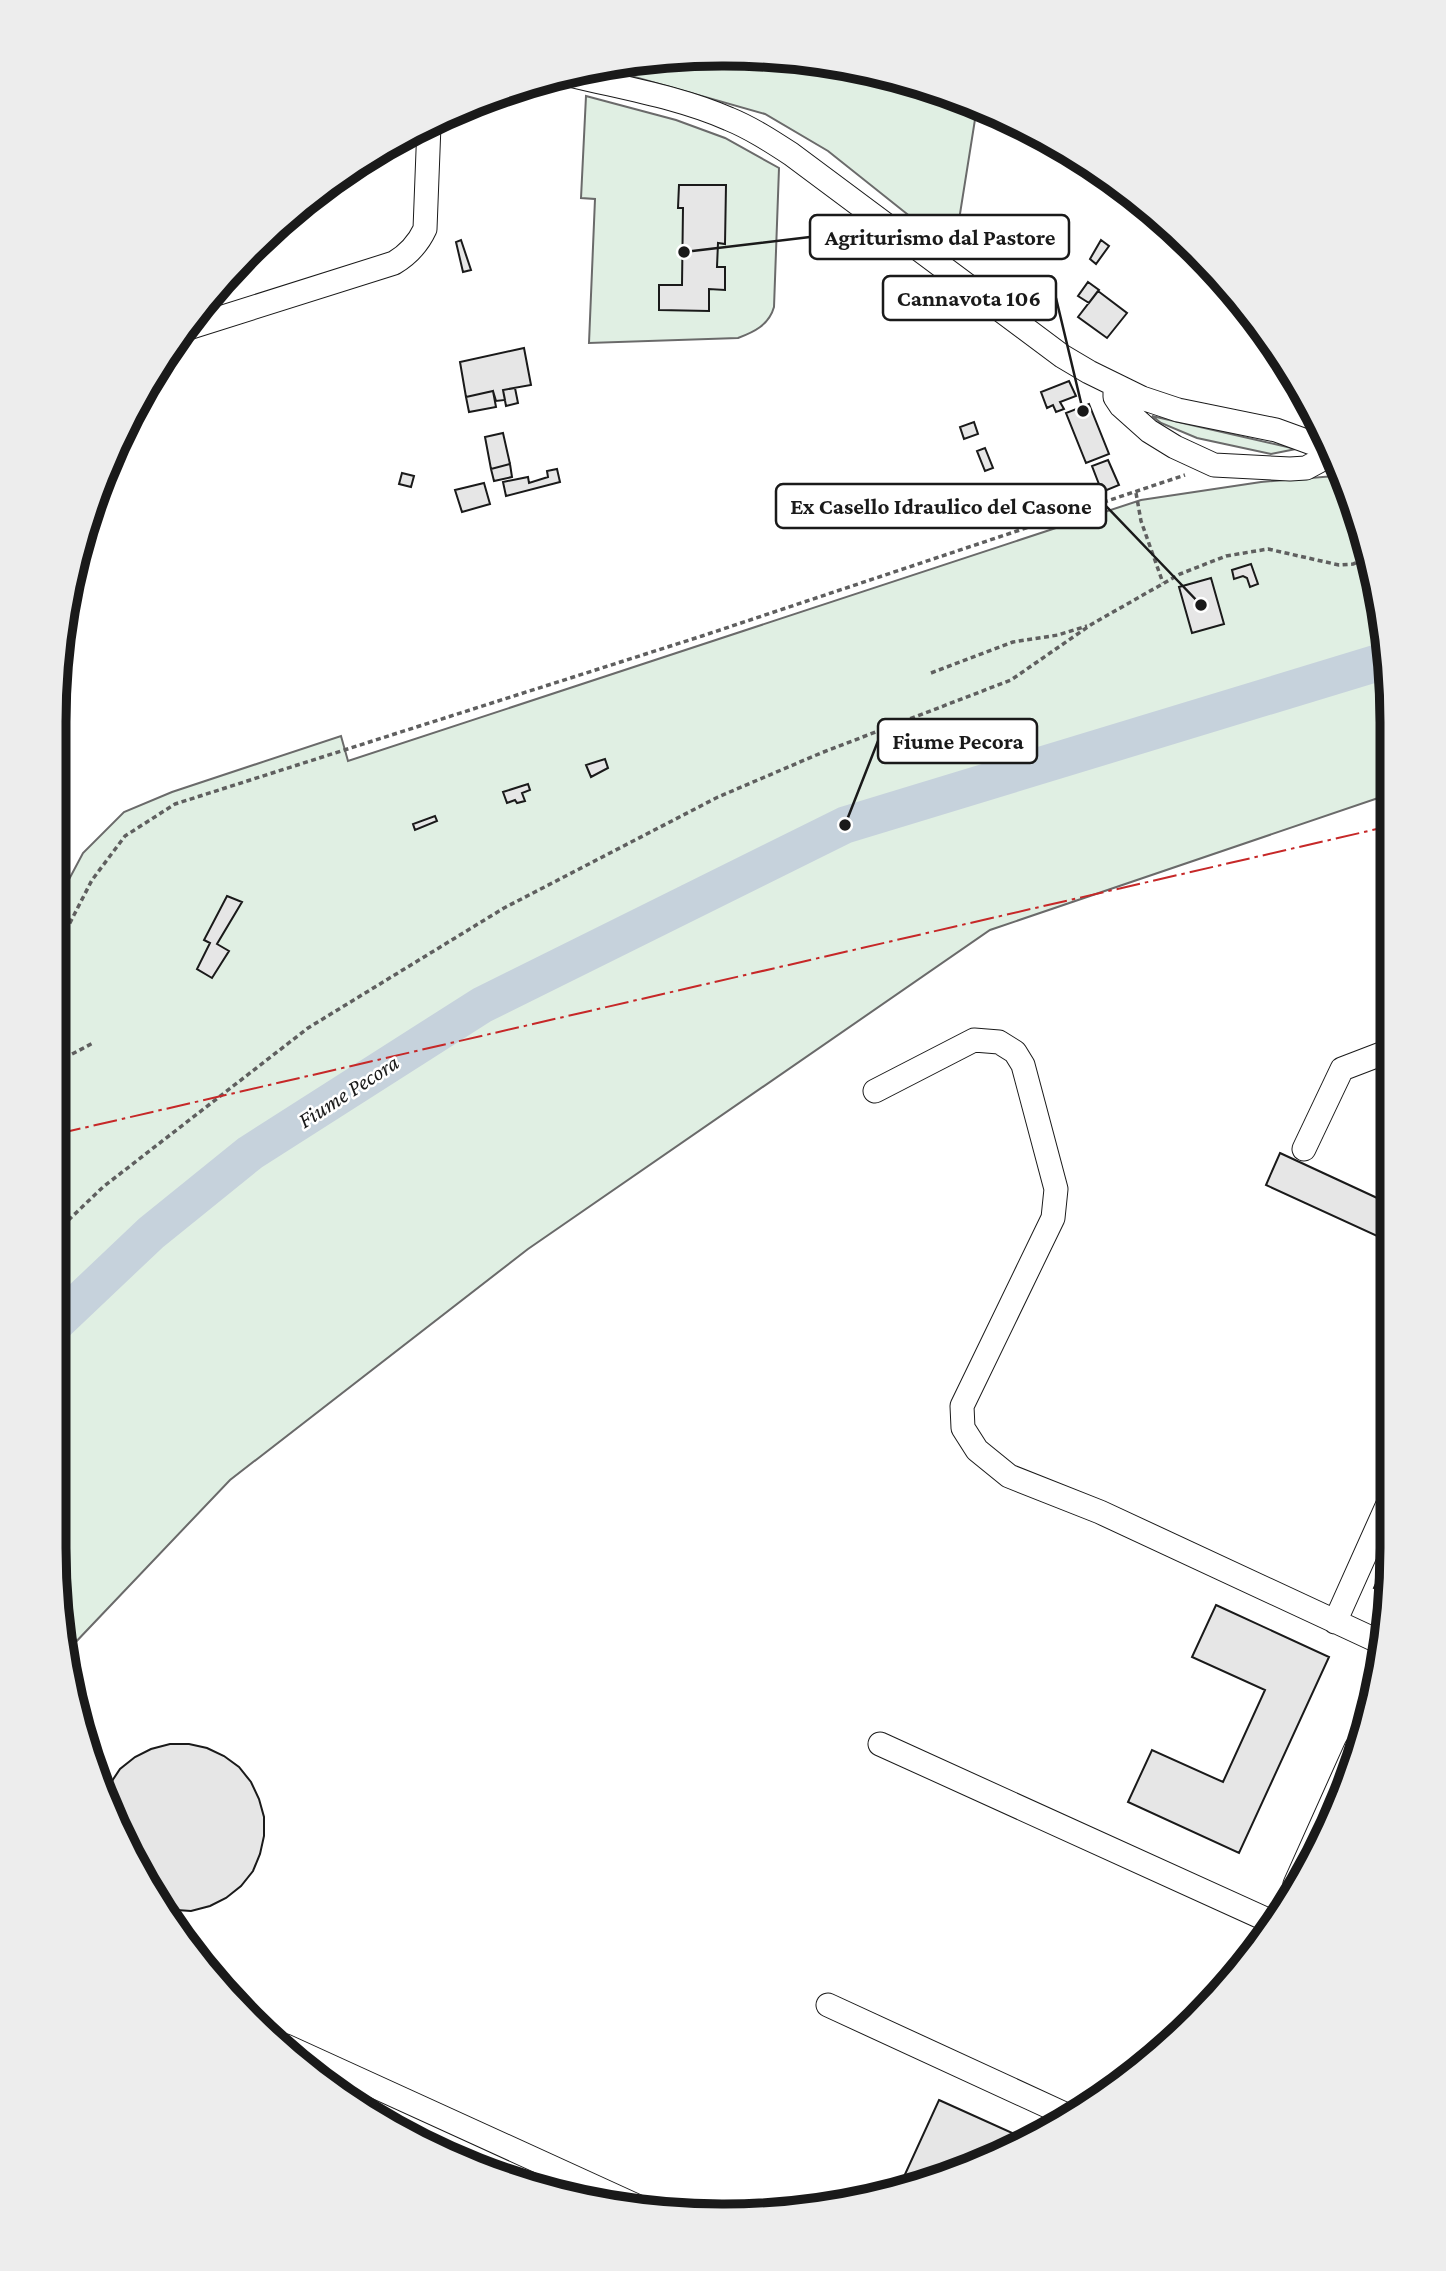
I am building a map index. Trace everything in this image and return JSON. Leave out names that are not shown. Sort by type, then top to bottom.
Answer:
[{"type":"street","points":[[590,80],[698,107],[758,134],[791,154],[1062,356],[1115,386],[1178,410],[1276,430],[1317,444]]},
{"type":"street","points":[[201,324],[403,258],[419,242],[425,229],[429,136]]},
{"type":"street","points":[[1115,386],[1115,397],[1131,416],[1166,442],[1214,465],[1306,468],[1323,456]]},
{"type":"street","points":[[875,1091],[974,1040],[999,1042],[1015,1052],[1023,1065],[1056,1189],[1053,1218],[962,1406],[963,1428],[977,1450],[1009,1476],[1100,1513],[1373,1639]]},
{"type":"street","points":[[1304,1149],[1342,1069],[1380,1055]]},
{"type":"street","points":[[1335,1622],[1380,1522]]},
{"type":"street","points":[[880,1744],[1265,1919]]},
{"type":"street","points":[[828,2005],[1060,2112]]},
{"type":"street","points":[[306,2055],[613,2195]]},
{"type":"path","points":[[66,930],[92,880],[125,836],[175,804],[716,632],[1136,493],[1180,478],[1193,471],[1202,460]]},
{"type":"path","points":[[1136,493],[1141,521],[1163,583]]},
{"type":"path","points":[[66,1222],[103,1187],[308,1028],[504,908],[718,797],[1011,680],[1092,624],[1163,583],[1226,556],[1268,549],[1339,565],[1359,562]]},
{"type":"path","points":[[931,673],[1013,642],[1058,635],[1092,624]]},
{"type":"path","points":[[66,1057],[93,1042]]},
{"type":"green space","points":[[723,66],[809,72],[893,89],[975,117],[956,239],[951,249],[828,151],[765,114],[624,74]]},
{"type":"green space","points":[[586,96],[676,120],[725,138],[779,168],[774,307],[769,319],[760,327],[738,338],[589,343],[595,199],[581,198]]},
{"type":"green space","points":[[1152,416],[1296,449],[1271,454],[1197,438],[1161,423]]},
{"type":"green space","points":[[1332,476],[1357,553],[1374,637],[1380,723],[1380,797],[990,930],[528,1249],[230,1480],[74,1644],[66,1548],[66,885],[83,853],[124,812],[172,792],[341,736],[348,761],[1141,500],[1261,482]]},
{"type":"building","points":[[679,185],[726,185],[725,244],[718,243],[717,267],[725,267],[725,290],[709,289],[709,311],[659,310],[659,285],[682,285],[683,208],[678,208]]},
{"type":"building","points":[[461,240],[471,270],[463,272],[456,242]]},
{"type":"building","points":[[1101,240],[1109,246],[1096,264],[1090,259]]},
{"type":"building","points":[[1088,282],[1099,290],[1089,303],[1078,296]]},
{"type":"building","points":[[1098,291],[1127,313],[1107,338],[1078,317]]},
{"type":"building","points":[[524,348],[531,385],[503,390],[505,400],[496,401],[493,391],[466,397],[460,362]]},
{"type":"building","points":[[1069,381],[1076,396],[1060,402],[1064,409],[1056,412],[1053,405],[1047,408],[1041,392]]},
{"type":"building","points":[[515,388],[518,403],[506,406],[503,390]]},
{"type":"building","points":[[493,391],[496,407],[469,412],[466,397]]},
{"type":"building","points":[[1089,404],[1109,454],[1086,463],[1066,413]]},
{"type":"building","points":[[974,422],[978,434],[964,439],[960,427]]},
{"type":"building","points":[[503,433],[510,464],[491,469],[485,437]]},
{"type":"building","points":[[985,448],[993,468],[985,471],[977,451]]},
{"type":"building","points":[[1108,460],[1119,485],[1102,492],[1092,466]]},
{"type":"building","points":[[510,464],[512,477],[494,481],[491,469]]},
{"type":"building","points":[[557,469],[560,482],[506,496],[503,482],[528,477],[529,483],[548,477],[547,471]]},
{"type":"building","points":[[402,473],[414,476],[411,487],[399,484]]},
{"type":"building","points":[[484,483],[490,504],[462,512],[455,490]]},
{"type":"building","points":[[1251,564],[1258,584],[1250,587],[1247,578],[1243,576],[1234,579],[1232,570]]},
{"type":"building","points":[[1211,578],[1224,624],[1192,633],[1179,587]]},
{"type":"building","points":[[605,759],[608,768],[591,777],[586,765]]},
{"type":"building","points":[[528,784],[530,790],[522,793],[525,801],[507,803],[503,792]]},
{"type":"building","points":[[435,816],[437,821],[415,830],[413,824]]},
{"type":"building","points":[[227,896],[242,902],[217,944],[229,951],[212,978],[197,969],[210,943],[204,940]]},
{"type":"building","points":[[1280,1153],[1380,1199],[1380,1237],[1266,1185]]},
{"type":"building","points":[[1216,1605],[1329,1657],[1239,1853],[1128,1802],[1152,1750],[1223,1782],[1265,1690],[1192,1657]]},
{"type":"building","points":[[170,1744],[207,1748],[239,1767],[251,1782],[259,1799],[264,1817],[264,1836],[253,1871],[241,1886],[210,1906],[191,1911],[175,1910],[154,1876],[116,1799],[110,1784],[120,1769],[151,1749]]},
{"type":"building","points":[[939,2100],[1017,2135],[974,2155],[903,2179]]},
{"type":"waterway","name":"Fiume Pecora","points":[[66,1314],[151,1233],[250,1153],[482,1005],[845,825],[1376,663]]},
{"type":"power","points":[[66,1132],[1380,828]]},
{"type":"place","name":"Agriturismo dal Pastore","points":[[684,252]]},
{"type":"place","name":"Cannavota 106","points":[[1083,411]]},
{"type":"place","name":"Ex Casello Idraulico del Casone","points":[[1201,605]]},
{"type":"place","name":"Fiume Pecora","points":[[845,825]]}]
